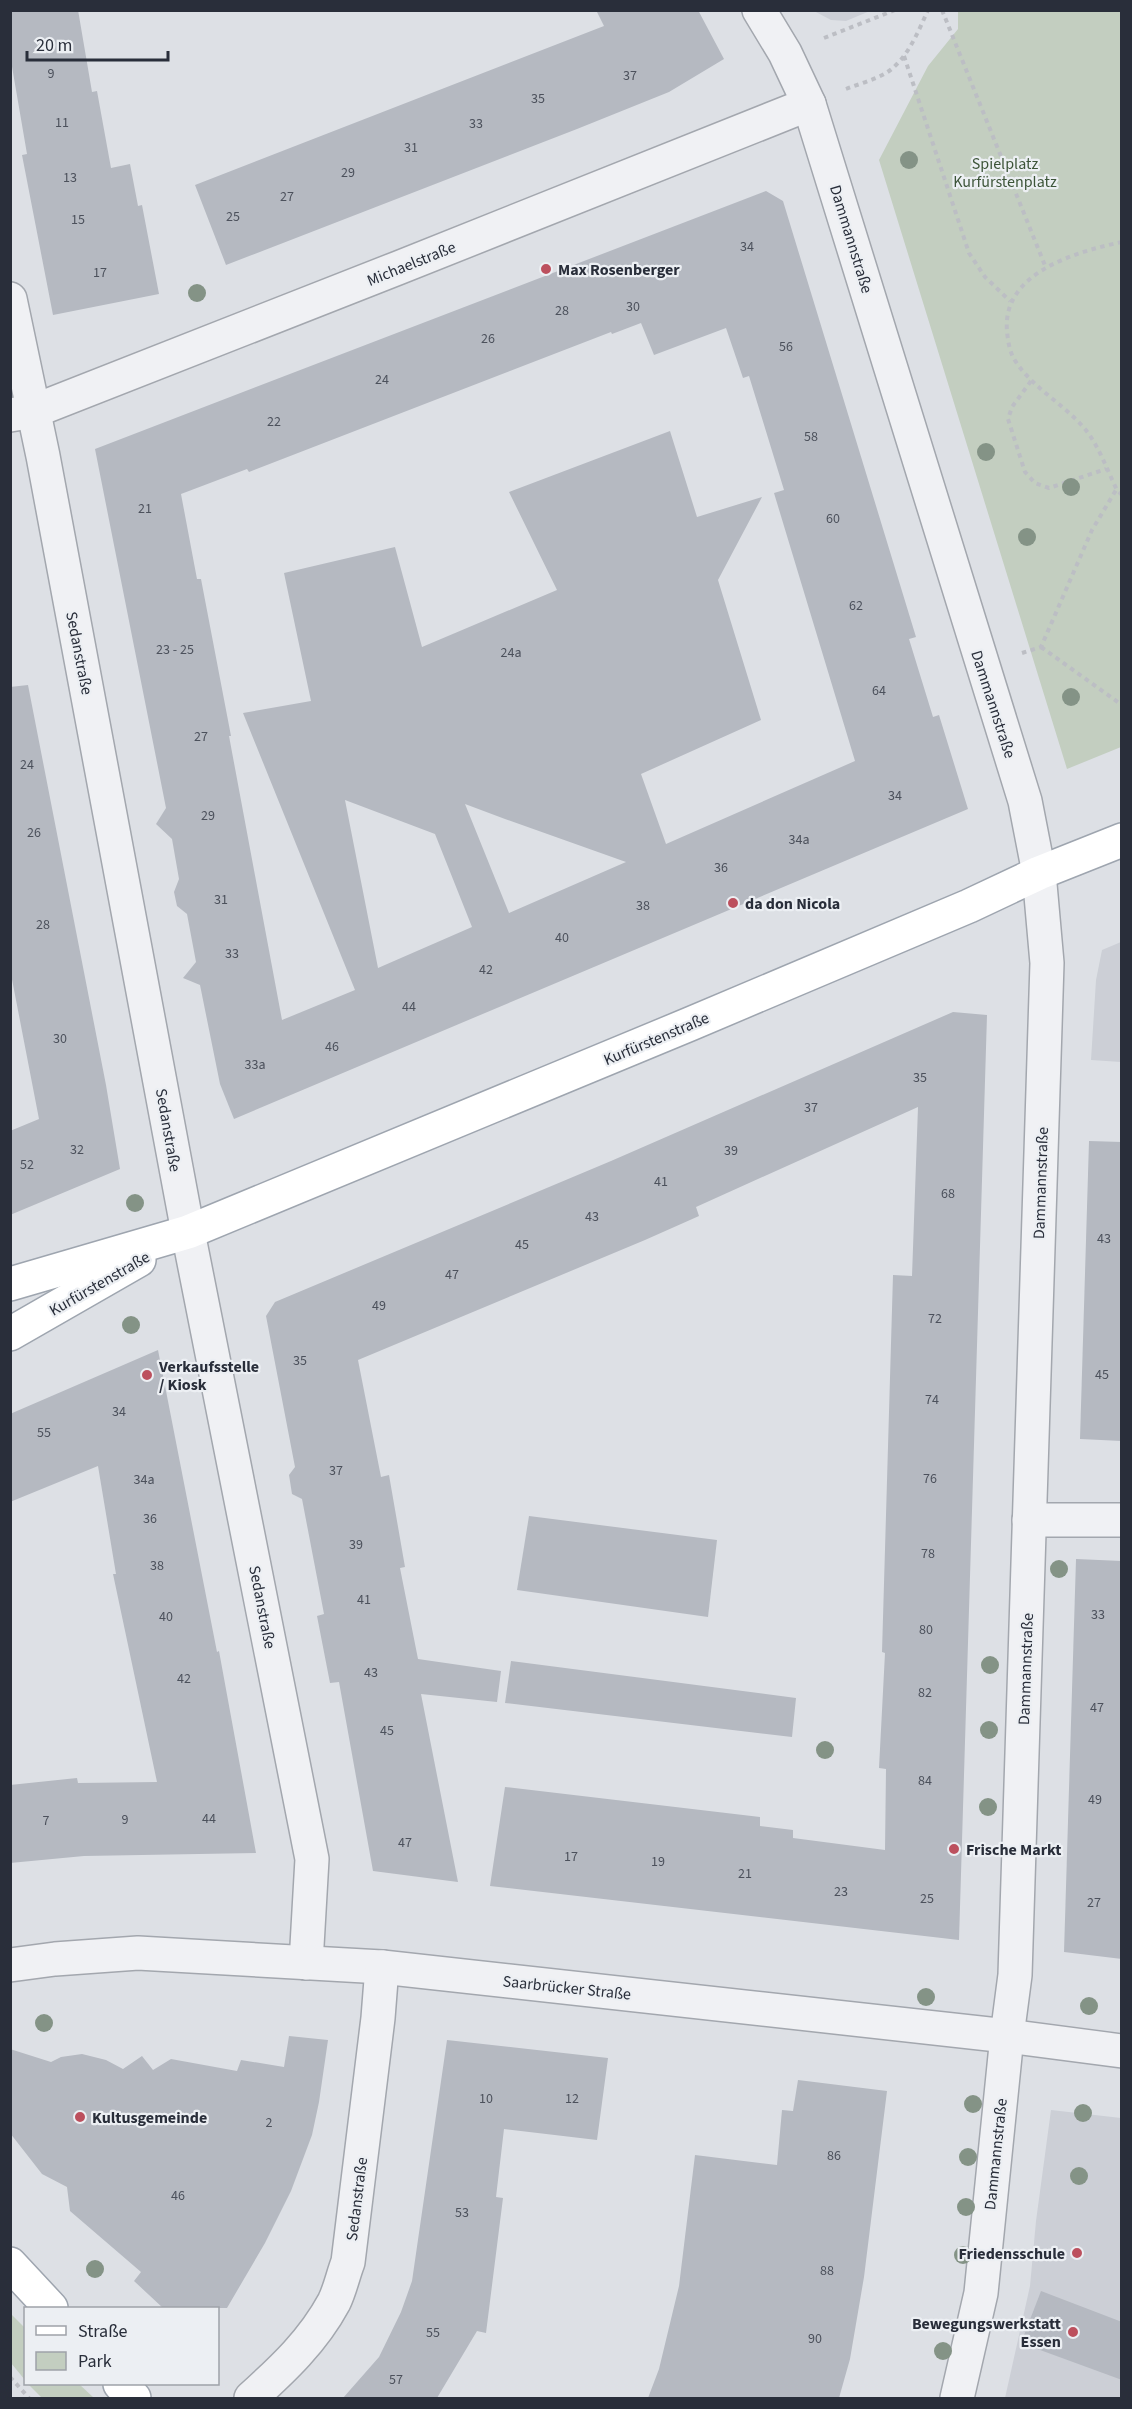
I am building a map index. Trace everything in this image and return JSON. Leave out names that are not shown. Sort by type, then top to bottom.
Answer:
[{"type":"main road","name":"Kurfürstenstraße","points":[[10,1284],[188,1232],[690,1024],[969,906],[1039,873],[1122,840]]},
{"type":"main road","name":"Kurfürstenstraße","points":[[10,1334],[188,1232]]},
{"type":"main road","points":[[10,2264],[50,2307]]},
{"type":"main road","points":[[121,2385],[134,2398]]},
{"type":"street","name":"Dammannstraße","points":[[759,10],[784,53],[809,104],[927,478],[982,666],[1025,801],[1039,873],[1047,963],[1016,1975],[1007,2036],[981,2293],[957,2398]]},
{"type":"street","name":"Michaelstraße","points":[[22,413],[409,264],[809,104]]},
{"type":"street","name":"Sedanstraße","points":[[10,299],[22,413],[312,1859],[306,1963]]},
{"type":"street","points":[[1029,1520],[1122,1520]]},
{"type":"street","name":"Saarbrücker Straße","points":[[10,1965],[138,1953],[382,1967],[1007,2036],[1122,2051]]},
{"type":"street","name":"Sedanstraße","points":[[251,2398],[284,2369],[311,2339],[334,2301],[348,2262],[378,2018],[382,1967]]},
{"type":"path","points":[[784,53],[895,10]]},
{"type":"path","points":[[809,104],[887,72],[904,56],[916,37],[928,10]]},
{"type":"path","points":[[942,10],[1046,268]]},
{"type":"path","points":[[904,56],[969,253],[985,277],[1010,302]]},
{"type":"path","points":[[1122,242],[1093,248],[1046,268],[1029,279],[1010,302],[1006,319],[1008,341],[1014,360],[1031,381],[1084,429],[1117,490],[1122,495]]},
{"type":"path","points":[[1031,381],[1012,407],[1008,419],[1025,472],[1035,483],[1049,488],[1106,469]]},
{"type":"path","points":[[982,666],[1041,647],[1092,530],[1117,490]]},
{"type":"path","points":[[1041,647],[1122,705]]},
{"type":"path","points":[[10,2377],[29,2398]]},
{"type":"shaded area","points":[[814,11],[870,11],[846,21],[831,20]]},
{"type":"shaded area","points":[[1121,942],[1121,1062],[1091,1060],[1096,980],[1102,950]]},
{"type":"shaded area","name":"Friedensschule","points":[[1051,2110],[1121,2118],[1121,2398],[1005,2398],[1030,2286]]},
{"type":"green space","name":"Spielplatz Kurfürstenplatz","points":[[958,11],[1121,11],[1121,747],[1067,769],[879,160],[928,66],[958,29]]},
{"type":"green space","points":[[10,2313],[24,2327],[24,2379],[11,2363]]},
{"type":"green space","points":[[29,2385],[80,2385],[94,2398],[42,2398]]},
{"type":"building","points":[[10,10],[78,10],[92,92],[97,91],[111,168],[130,164],[138,206],[142,205],[159,294],[53,315],[22,155],[27,154],[10,55]]},
{"type":"building","points":[[596,10],[698,10],[724,59],[669,92],[226,265],[195,185],[604,26]]},
{"type":"building","points":[[766,191],[783,201],[916,637],[909,639],[933,717],[939,715],[968,809],[234,1119],[220,1084],[200,985],[183,978],[196,962],[187,914],[177,906],[174,892],[179,879],[172,839],[156,824],[166,808],[95,449]],"holes":[[[641,323],[654,355],[726,328],[743,378],[749,376],[784,490],[774,493],[855,761],[666,844],[641,774],[761,720],[718,580],[762,497],[697,517],[670,431],[509,492],[557,590],[422,647],[395,547],[284,573],[311,701],[243,713],[355,990],[282,1020],[201,579],[197,579],[181,494],[247,469],[249,472],[611,332],[612,334]],[[345,800],[435,834],[472,927],[378,968]],[[465,804],[626,862],[509,913]]]},
{"type":"building","points":[[28,685],[106,1085],[120,1169],[10,1215],[10,1131],[39,1119],[10,969],[10,687]]},
{"type":"building","points":[[953,1012],[987,1015],[959,1940],[490,1886],[505,1787],[760,1817],[760,1826],[793,1830],[793,1838],[885,1850],[886,1769],[879,1768],[885,1653],[882,1652],[893,1275],[912,1276],[918,1107],[696,1207],[699,1216],[358,1360],[381,1477],[389,1475],[405,1567],[400,1568],[418,1659],[501,1671],[497,1702],[421,1694],[458,1882],[373,1871],[339,1682],[330,1683],[317,1616],[324,1614],[302,1499],[292,1494],[289,1475],[295,1467],[266,1316],[275,1302],[611,1161]]},
{"type":"building","points":[[1089,1141],[1122,1142],[1122,1441],[1080,1439]]},
{"type":"building","points":[[158,1350],[217,1652],[219,1651],[256,1853],[84,1856],[10,1863],[10,1785],[77,1778],[78,1783],[157,1782],[113,1574],[116,1574],[98,1466],[10,1502],[10,1414]]},
{"type":"building","points":[[529,1516],[717,1540],[708,1617],[517,1590]]},
{"type":"building","points":[[1076,1559],[1122,1561],[1122,1959],[1064,1952]]},
{"type":"building","points":[[511,1661],[796,1698],[792,1737],[505,1703]]},
{"type":"building","points":[[289,2036],[328,2040],[312,2135],[291,2191],[265,2243],[227,2308],[162,2307],[134,2281],[141,2272],[70,2211],[67,2187],[42,2174],[10,2133],[10,2049],[51,2062],[61,2057],[82,2054],[106,2060],[123,2069],[142,2056],[153,2070],[171,2059],[237,2071],[241,2060],[284,2067]]},
{"type":"building","points":[[447,2040],[608,2058],[597,2140],[504,2129],[496,2197],[503,2198],[486,2333],[477,2331],[437,2398],[343,2398],[379,2357],[401,2312],[412,2281]]},
{"type":"building","points":[[798,2080],[887,2091],[864,2277],[850,2359],[839,2398],[648,2398],[659,2369],[679,2286],[695,2155],[777,2165],[782,2110],[793,2111]]},
{"type":"building","name":"Bewegungswerkstatt Essen","points":[[1041,2291],[1122,2322],[1122,2380],[1021,2343]]},
{"type":"place","name":"Max Rosenberger","points":[[546,269]]},
{"type":"place","name":"da don Nicola","points":[[733,903]]},
{"type":"place","name":"Verkaufsstelle / Kiosk","points":[[147,1375]]},
{"type":"place","name":"Frische Markt","points":[[954,1849]]},
{"type":"place","name":"Kultusgemeinde","points":[[80,2117]]},
{"type":"place","name":"Friedensschule","points":[[1077,2253]]},
{"type":"place","name":"Bewegungswerkstatt Essen","points":[[1073,2332]]}]
